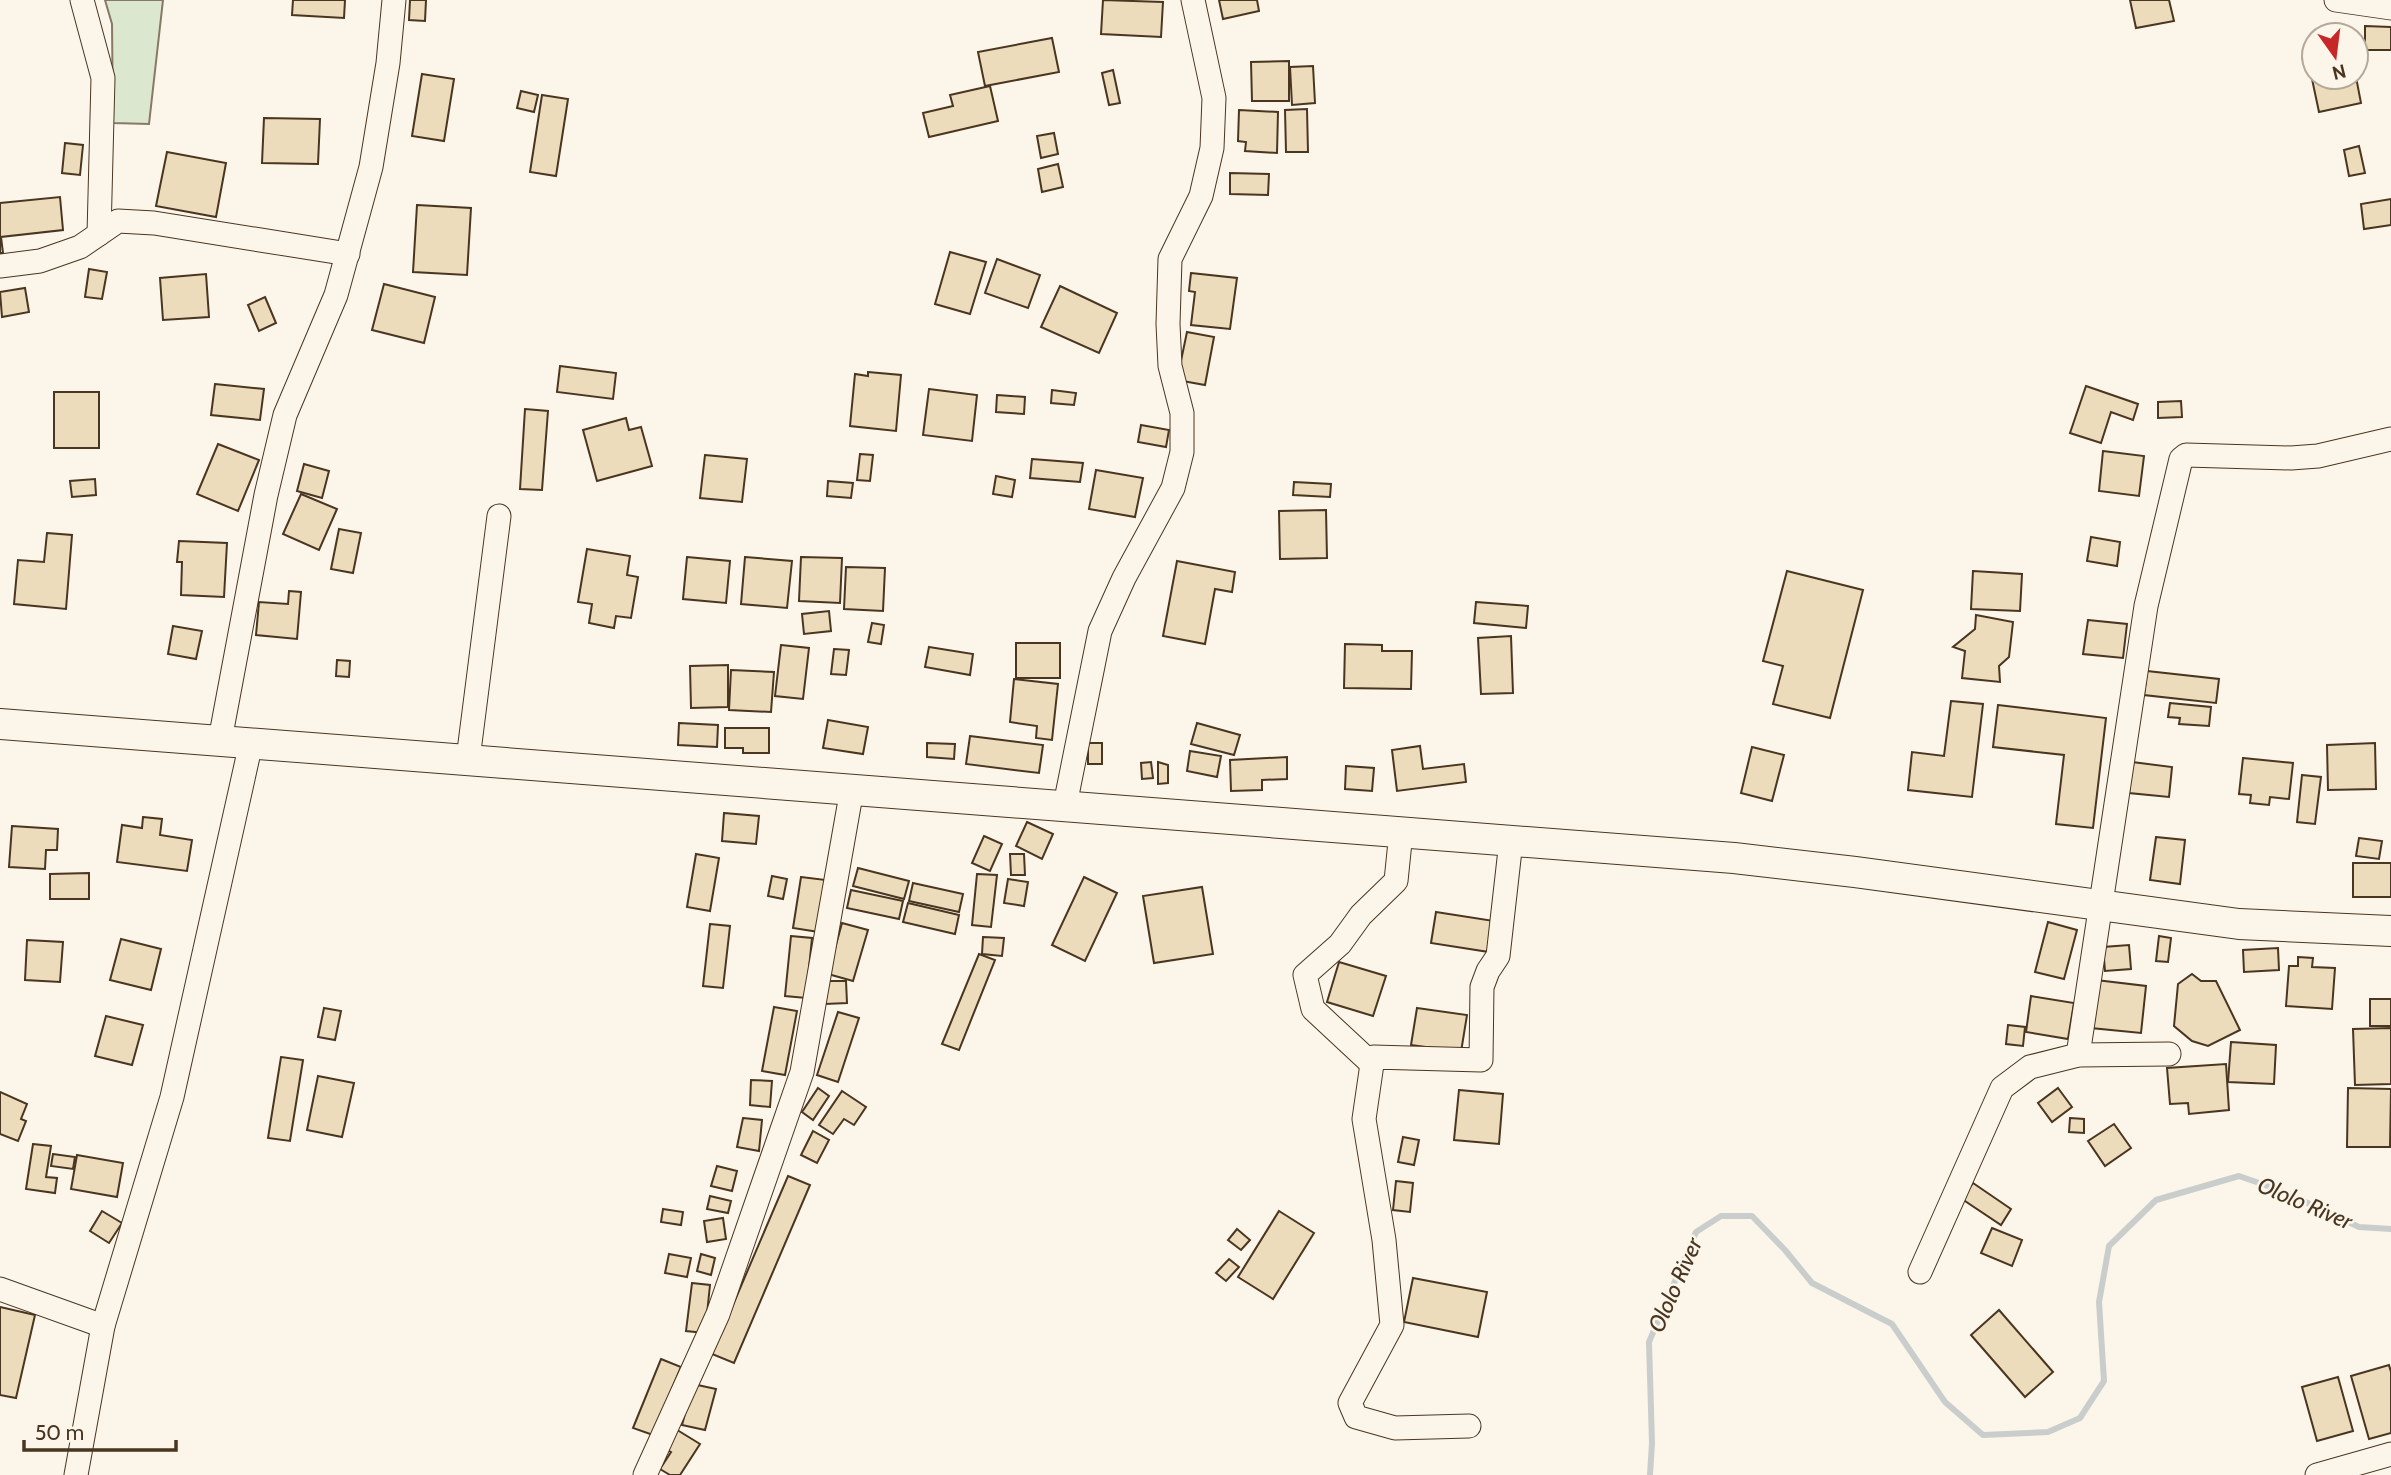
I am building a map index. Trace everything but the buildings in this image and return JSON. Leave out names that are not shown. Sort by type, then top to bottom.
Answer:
[{"type":"main road","points":[[0,724],[1734,858],[2239,924],[2391,931]]},
{"type":"street","points":[[82,0],[103,78],[99,234]]},
{"type":"street","points":[[220,740],[266,495],[285,415],[336,295],[371,167],[388,63],[394,0]]},
{"type":"street","points":[[1065,806],[1100,631],[1124,578],[1173,488],[1182,452],[1182,413],[1170,366],[1170,259],[1201,196],[1212,148],[1214,98],[1193,0]]},
{"type":"street","points":[[2336,0],[2391,8]]},
{"type":"street","points":[[0,267],[40,261],[80,247],[118,221],[154,223],[348,254]]},
{"type":"street","points":[[2078,1055],[2147,606],[2181,459],[2186,455],[2291,458],[2318,456],[2391,439]]},
{"type":"street","points":[[468,759],[499,516]]},
{"type":"street","points":[[76,1475],[103,1326],[172,1097],[251,743]]},
{"type":"street","points":[[645,1475],[718,1314],[802,1072],[852,789]]},
{"type":"street","points":[[1372,1064],[1313,1009],[1304,975],[1340,944],[1361,915],[1396,881],[1401,832]]},
{"type":"street","points":[[1469,1426],[1395,1428],[1356,1417],[1350,1404],[1392,1325],[1384,1240],[1364,1119],[1373,1057],[1481,1060],[1482,987],[1498,956],[1511,841]]},
{"type":"street","points":[[1920,1272],[2002,1088],[2031,1067],[2078,1055],[2169,1054]]},
{"type":"street","points":[[0,1289],[103,1326]]},
{"type":"street","points":[[2317,1475],[2391,1454]]},
{"type":"green space","points":[[105,0],[163,0],[149,124],[113,123],[112,24]]},
{"type":"waterway","name":"Ololo River","points":[[1650,1475],[1652,1443],[1649,1342],[1696,1232],[1721,1216],[1752,1216],[1812,1283],[1892,1324],[1945,1402],[1983,1435],[2048,1432],[2080,1418],[2104,1381],[2099,1302],[2109,1246],[2156,1200],[2239,1176],[2282,1191],[2359,1227],[2391,1229]]}]
